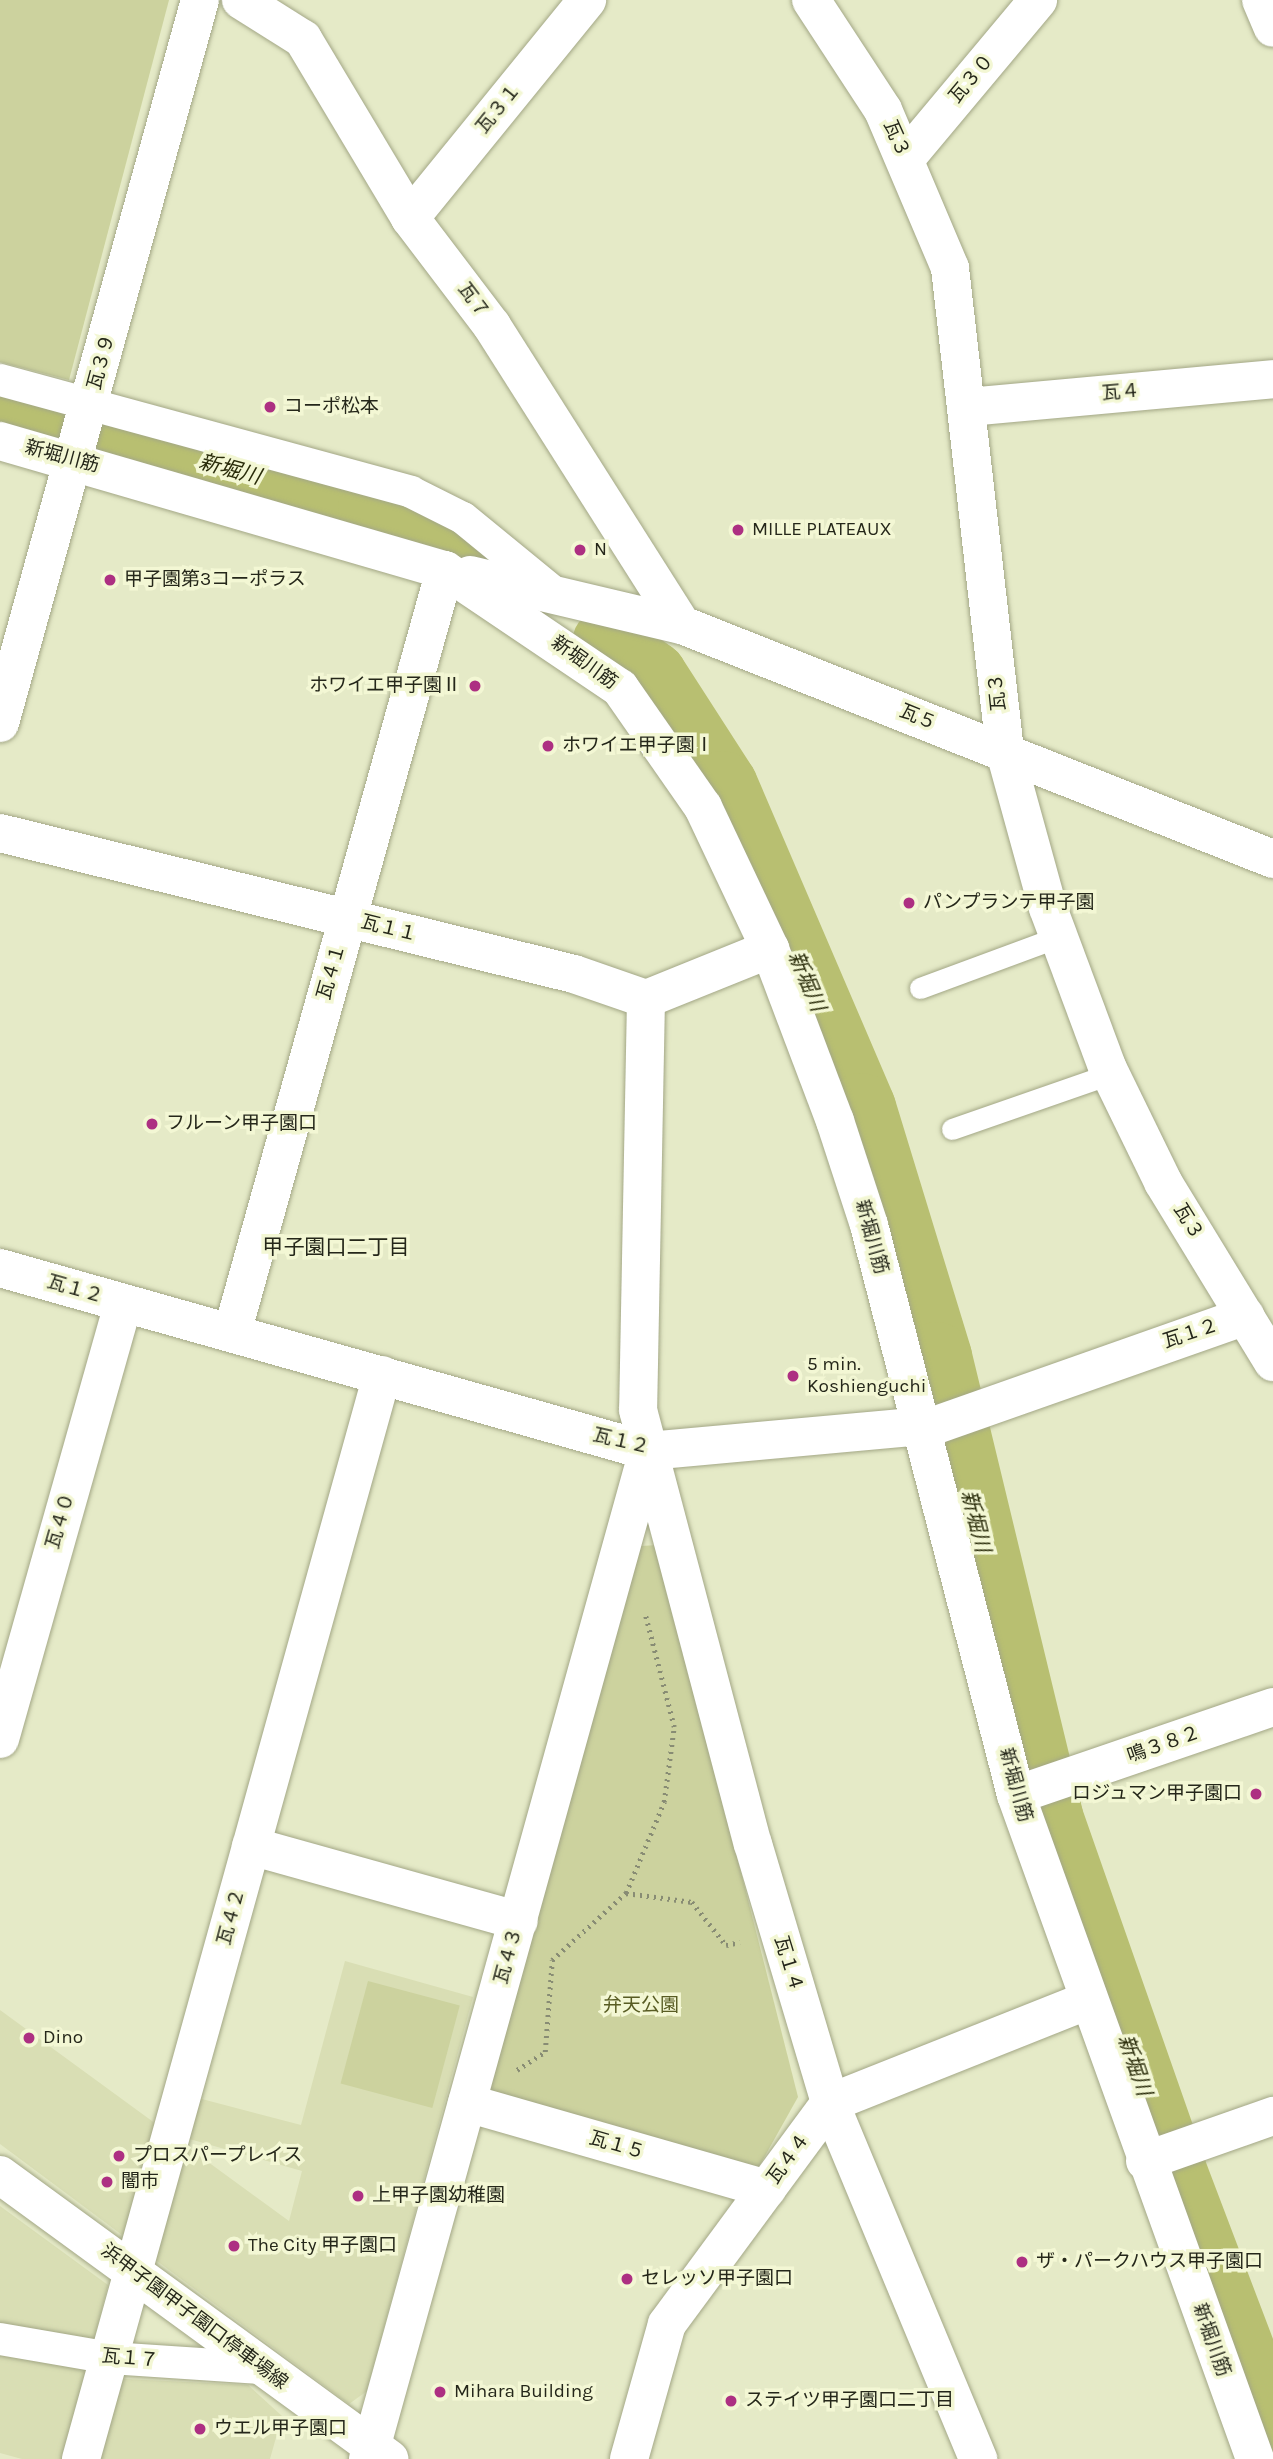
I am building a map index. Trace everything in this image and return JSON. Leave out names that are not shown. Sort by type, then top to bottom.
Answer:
[{"type":"street","name":"瓦３９","points":[[0,723],[200,0]]},
{"type":"street","name":"瓦７","points":[[241,0],[303,39],[410,218],[492,326],[682,625]]},
{"type":"street","name":"瓦３１","points":[[410,218],[587,0]]},
{"type":"street","name":"瓦３","points":[[811,0],[883,110],[950,268],[968,407],[1004,752],[1058,937],[1110,1074],[1163,1182],[1273,1362]]},
{"type":"street","name":"瓦３０","points":[[906,159],[1038,0]]},
{"type":"street","points":[[1261,0],[1273,28]]},
{"type":"street","name":"瓦４","points":[[968,407],[1273,379]]},
{"type":"street","points":[[0,380],[83,430],[411,492],[463,518],[557,596]]},
{"type":"street","name":"新堀川筋","points":[[0,441],[83,430],[445,570],[620,688],[703,807],[770,949],[939,1422],[957,1556],[1035,1789],[1086,2001],[1160,2156],[1255,2459]]},
{"type":"street","name":"瓦５","points":[[445,570],[682,625],[1273,859]]},
{"type":"street","name":"瓦４１","points":[[232,1333],[445,570]]},
{"type":"street","name":"瓦１１","points":[[0,833],[574,974],[646,999]]},
{"type":"street","points":[[646,999],[770,949]]},
{"type":"street","name":"瓦１４","points":[[646,999],[638,1410],[779,1932],[830,2104],[978,2459]]},
{"type":"street","name":"瓦１２","points":[[0,1268],[648,1451],[939,1422],[1245,1316]]},
{"type":"street","name":"瓦４０","points":[[0,1739],[124,1303]]},
{"type":"street","name":"瓦４２","points":[[81,2459],[382,1375]]},
{"type":"street","name":"瓦４３","points":[[376,2454],[467,2103],[648,1451]]},
{"type":"street","name":"鳴３８２","points":[[1035,1789],[1273,1707]]},
{"type":"street","points":[[251,1846],[519,1921]]},
{"type":"street","points":[[830,2104],[1086,2001]]},
{"type":"street","name":"瓦１５","points":[[467,2103],[767,2189]]},
{"type":"street","name":"瓦４４","points":[[629,2459],[667,2324],[830,2104]]},
{"type":"street","points":[[1160,2156],[1273,2116]]},
{"type":"street","name":"浜甲子園甲子園口停車場線","points":[[0,2175],[376,2454]]},
{"type":"street","name":"瓦１７","points":[[0,2339],[110,2358],[261,2368]]},
{"type":"lane","points":[[920,988],[1058,937]]},
{"type":"lane","points":[[952,1129],[1110,1074]]},
{"type":"path","points":[[467,2103],[545,2052],[552,1960],[626,1893],[664,1802],[674,1727],[639,1591],[612,1581]]},
{"type":"path","points":[[626,1893],[692,1902],[726,1945],[779,1932]]},
{"type":"shaded area","points":[[345,1961],[473,1997],[367,2391],[349,2404],[0,2144],[0,2010],[289,2221],[302,2171],[186,2138],[198,2098],[301,2125]]},
{"type":"shaded area","points":[[0,2206],[108,2285],[85,2377],[248,2385],[282,2416],[270,2459],[22,2459],[0,2453]]},
{"type":"green space","points":[[0,0],[169,0],[69,380],[0,362]]},
{"type":"green space","name":"弁天公園","points":[[658,1545],[798,2097],[756,2172],[481,2096],[641,1546]]},
{"type":"green space","points":[[368,1981],[460,2006],[432,2108],[341,2083]]},
{"type":"waterway","name":"新堀川","points":[[0,408],[373,507],[456,541]]},
{"type":"waterway","name":"新堀川","points":[[607,643],[652,676],[723,786],[861,1108],[937,1357],[1048,1817],[1171,2169],[1273,2438]]},
{"type":"place","name":"コーポ松本","points":[[270,407]]},
{"type":"place","name":"MILLE PLATEAUX","points":[[738,530]]},
{"type":"place","name":"N","points":[[580,550]]},
{"type":"place","name":"甲子園第3コーポラス","points":[[110,580]]},
{"type":"place","name":"ホワイエ甲子園Ⅱ","points":[[475,686]]},
{"type":"place","name":"ホワイエ甲子園Ⅰ","points":[[548,746]]},
{"type":"place","name":"パンプランテ甲子園","points":[[909,903]]},
{"type":"place","name":"フルーン甲子園口","points":[[152,1124]]},
{"type":"place","name":"5 min. Koshienguchi","points":[[793,1376]]},
{"type":"place","name":"ロジュマン甲子園口","points":[[1256,1794]]},
{"type":"place","name":"Dino","points":[[29,2038]]},
{"type":"place","name":"プロスパープレイス","points":[[119,2156]]},
{"type":"place","name":"闇市","points":[[107,2182]]},
{"type":"place","name":"上甲子園幼稚園","points":[[358,2196]]},
{"type":"place","name":"The City 甲子園口","points":[[234,2246]]},
{"type":"place","name":"ザ・パークハウス甲子園口","points":[[1022,2262]]},
{"type":"place","name":"セレッソ甲子園口","points":[[627,2279]]},
{"type":"place","name":"Mihara Building","points":[[440,2392]]},
{"type":"place","name":"ステイツ甲子園口二丁目","points":[[731,2401]]},
{"type":"place","name":"ウエル甲子園口","points":[[200,2429]]},
{"type":"district","name":"甲子園口二丁目","points":[[336,1247]]}]
